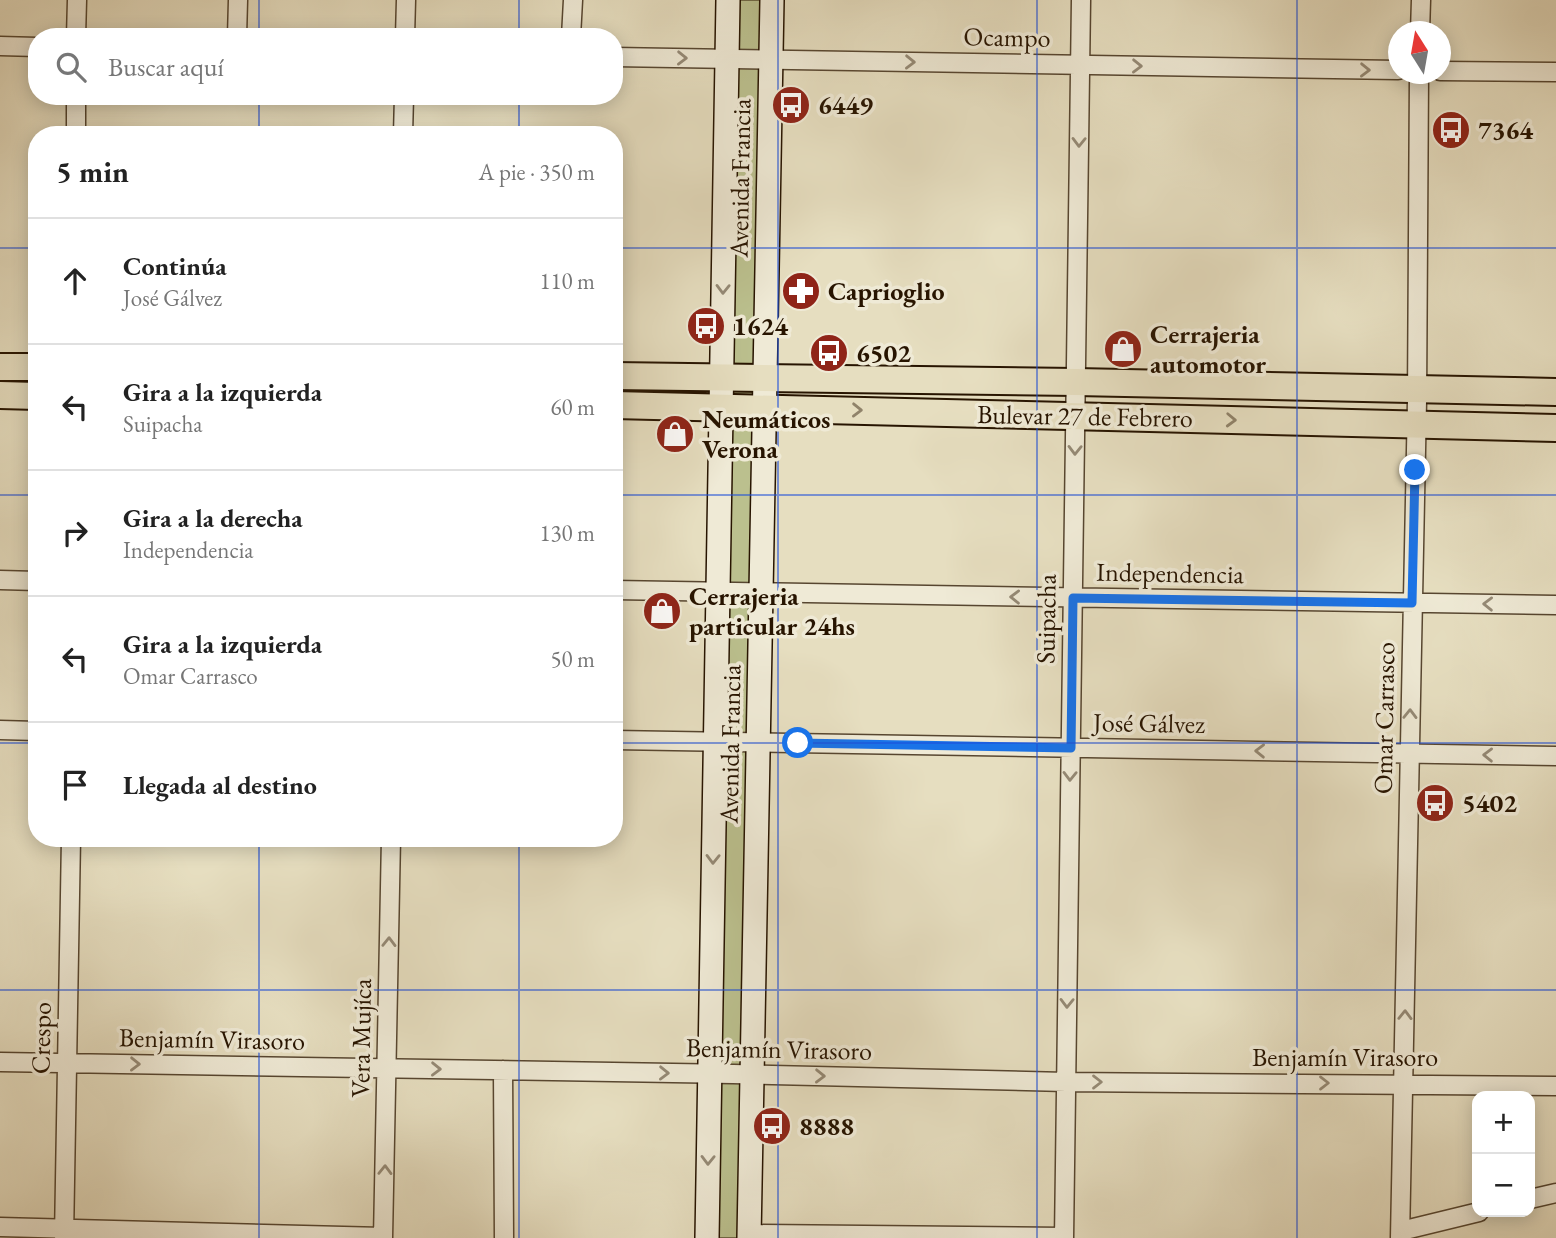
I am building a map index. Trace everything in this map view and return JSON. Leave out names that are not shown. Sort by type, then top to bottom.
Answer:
[{"type":"main road","name":"Avenida Francia","points":[[707,1238],[729,0]]},
{"type":"main road","name":"Avenida Francia","points":[[749,1236],[772,0]]},
{"type":"main road","points":[[0,367],[28,367]]},
{"type":"main road","name":"Bulevar 27 de Febrero","points":[[623,376],[1556,392]]},
{"type":"main road","points":[[0,395],[28,396]]},
{"type":"main road","name":"Bulevar 27 de Febrero","points":[[623,405],[1556,428]]},
{"type":"street","points":[[76,28],[77,0]]},
{"type":"street","points":[[237,0],[237,28]]},
{"type":"street","points":[[405,28],[406,0]]},
{"type":"street","points":[[571,28],[573,0]]},
{"type":"street","name":"Suipacha","points":[[1064,1238],[1082,0]]},
{"type":"street","points":[[1420,21],[1421,0]]},
{"type":"street","points":[[0,46],[28,47]]},
{"type":"street","name":"Ocampo","points":[[623,57],[1388,70]]},
{"type":"street","points":[[1451,71],[1556,72]]},
{"type":"street","name":"Omar Carrasco","points":[[1401,1235],[1419,84]]},
{"type":"street","points":[[76,105],[76,126]]},
{"type":"street","points":[[403,126],[404,105]]},
{"type":"street","points":[[0,580],[28,581]]},
{"type":"street","name":"Independencia","points":[[623,590],[1556,605]]},
{"type":"street","points":[[0,730],[28,731]]},
{"type":"street","name":"José Gálvez","points":[[623,740],[1556,756]]},
{"type":"street","name":"Crespo","points":[[64,1233],[71,847]]},
{"type":"street","name":"Vera Mujíca","points":[[383,1237],[391,847]]},
{"type":"street","name":"Benjamín Virasoro","points":[[0,1062],[752,1074],[1066,1082],[1556,1086]]},
{"type":"street","points":[[503,1070],[504,1238]]},
{"type":"street","points":[[1535,1198],[1556,1193]]},
{"type":"street","points":[[1401,1235],[1472,1214]]},
{"type":"street","points":[[0,1227],[64,1233],[383,1237]]},
{"type":"street","points":[[749,1236],[1064,1238]]},
{"type":"green space","points":[[728,0],[772,0],[749,1238],[707,1238]]},
{"type":"place","name":"6449","points":[[791,105]]},
{"type":"place","name":"7364","points":[[1451,130]]},
{"type":"place","name":"Caprioglio","points":[[801,291]]},
{"type":"place","name":"1624","points":[[706,326]]},
{"type":"place","name":"Cerrajeria automotor","points":[[1123,349]]},
{"type":"place","name":"6502","points":[[829,353]]},
{"type":"place","name":"Neumáticos Verona","points":[[675,434]]},
{"type":"place","name":"Cerrajeria particular 24hs","points":[[662,611]]},
{"type":"place","name":"5402","points":[[1435,803]]},
{"type":"place","name":"8888","points":[[772,1126]]},
{"type":"route","points":[[798,743],[1071,748],[1073,598],[1412,603],[1415,470]]}]
